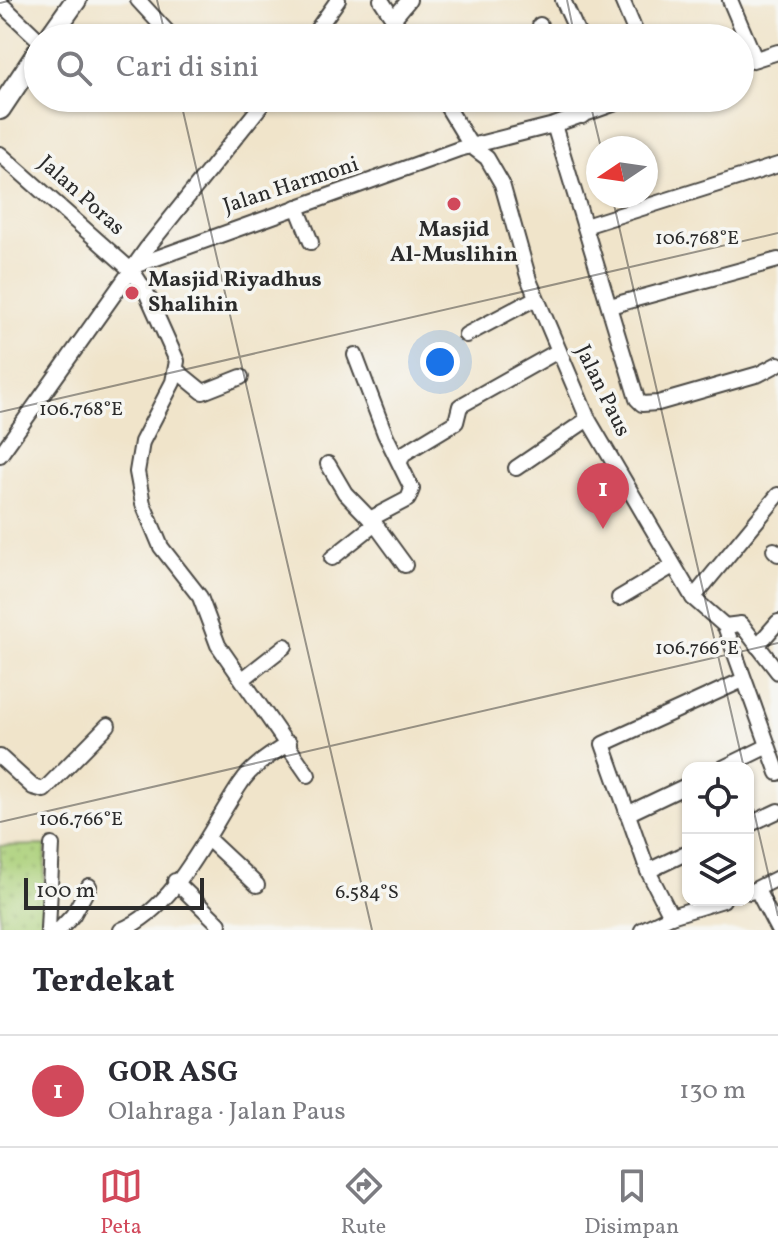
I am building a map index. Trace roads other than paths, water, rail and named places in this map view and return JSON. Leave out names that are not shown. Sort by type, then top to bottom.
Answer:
[{"type":"main road","points":[[59,24],[76,0]]},
{"type":"main road","points":[[0,109],[24,73]]},
{"type":"street","points":[[138,0],[160,24]]},
{"type":"street","points":[[321,24],[338,0]]},
{"type":"street","points":[[381,0],[398,24]]},
{"type":"street","points":[[394,18],[409,0]]},
{"type":"street","points":[[563,0],[574,24]]},
{"type":"street","points":[[622,0],[632,24]]},
{"type":"street","points":[[730,0],[740,24]]},
{"type":"street","points":[[0,3],[24,26]]},
{"type":"street","points":[[755,59],[778,52]]},
{"type":"street","points":[[0,455],[135,268],[256,112]]},
{"type":"street","name":"Jalan Paus","points":[[449,112],[465,147],[487,158],[502,184],[536,298],[588,419],[693,598],[725,626],[741,624],[757,646]]},
{"type":"street","points":[[580,112],[582,116]]},
{"type":"street","name":"Jalan Harmoni","points":[[135,268],[465,147],[593,112]]},
{"type":"street","points":[[554,125],[637,399],[642,404],[759,374],[778,364]]},
{"type":"street","name":"Jalan Poras","points":[[0,154],[135,268]]},
{"type":"street","points":[[585,226],[778,165]]},
{"type":"street","points":[[297,207],[311,242]]},
{"type":"street","points":[[610,306],[778,260]]},
{"type":"street","points":[[135,268],[175,352],[176,370],[142,442],[137,472],[140,491],[161,547],[200,597],[218,645],[289,743],[308,775]]},
{"type":"street","points":[[466,335],[536,298]]},
{"type":"street","points":[[400,462],[403,454],[456,422],[460,406],[558,351]]},
{"type":"street","points":[[332,558],[373,522],[410,496],[412,489],[385,434],[355,355]]},
{"type":"street","points":[[176,370],[203,392],[241,377]]},
{"type":"street","points":[[516,468],[588,419]]},
{"type":"street","points":[[328,464],[345,493],[373,522],[405,565]]},
{"type":"street","points":[[693,598],[778,495]]},
{"type":"street","points":[[619,598],[673,566]]},
{"type":"street","points":[[778,622],[757,646],[778,672]]},
{"type":"street","points":[[725,626],[778,773]]},
{"type":"street","points":[[243,679],[285,646]]},
{"type":"street","points":[[671,916],[648,871],[602,747],[604,742],[743,680]]},
{"type":"street","points":[[0,757],[33,787],[44,790],[108,725]]},
{"type":"street","points":[[121,930],[147,926],[175,881],[208,839],[241,782],[289,743]]},
{"type":"street","points":[[735,762],[768,746]]},
{"type":"street","points":[[627,814],[682,788]]},
{"type":"street","points":[[754,822],[778,811]]},
{"type":"street","points":[[208,839],[257,885]]},
{"type":"street","points":[[48,930],[52,845]]},
{"type":"street","points":[[648,871],[682,855]]},
{"type":"street","points":[[754,890],[778,878]]},
{"type":"street","points":[[175,881],[219,924]]},
{"type":"street","points":[[66,928],[89,886]]},
{"type":"street","points":[[754,894],[778,930]]},
{"type":"street","points":[[642,930],[671,916],[704,906]]},
{"type":"place","name":"Masjid Al-Muslihin","points":[[454,204]]},
{"type":"place","name":"Masjid Riyadhus Shalihin","points":[[132,293]]},
{"type":"place","name":"GOR ASG","points":[[603,529]]}]
